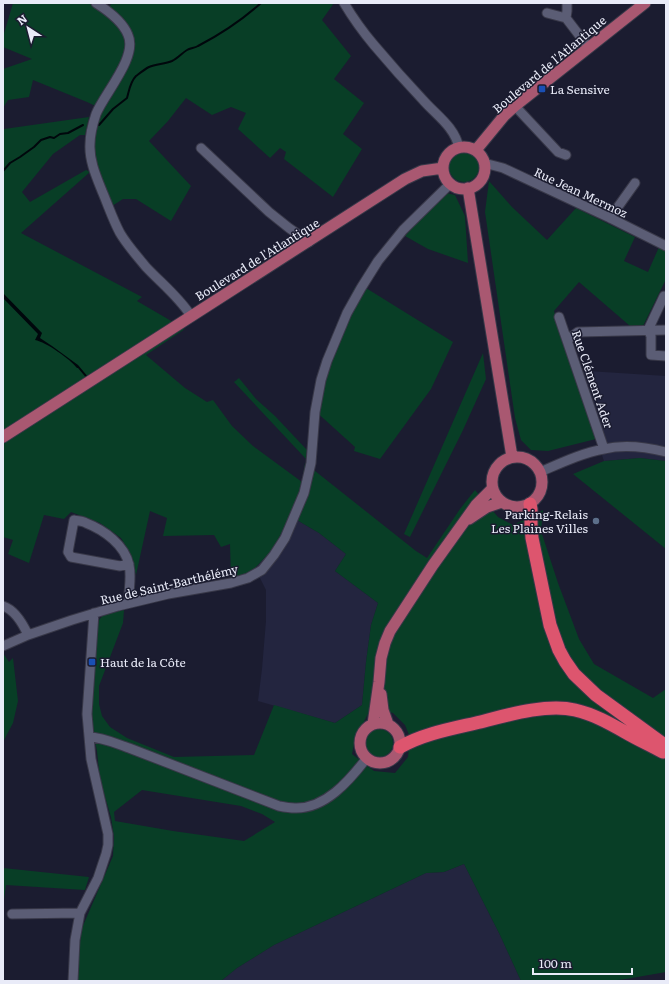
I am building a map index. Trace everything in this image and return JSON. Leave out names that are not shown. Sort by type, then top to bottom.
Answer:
[{"type":"highway","points":[[530,504],[530,525],[532,538],[550,625],[559,650],[565,661],[574,674],[596,695],[666,746]]},
{"type":"highway","points":[[400,747],[410,741],[444,731],[537,709],[559,708],[589,714],[666,755]]},
{"type":"main road","name":"Boulevard de l'Atlantique","points":[[476,150],[504,116],[515,106],[645,3]]},
{"type":"main road","points":[[465,147],[476,150],[480,154],[485,170],[479,182],[468,188],[456,187],[450,184],[446,179],[443,168],[444,161],[448,155],[453,150],[459,148],[465,147]]},
{"type":"main road","name":"Boulevard de l'Atlantique","points":[[3,437],[405,179],[422,171],[443,168]]},
{"type":"main road","points":[[468,188],[512,457]]},
{"type":"main road","points":[[512,457],[526,458],[537,466],[540,472],[542,486],[540,493],[530,504],[522,507],[514,507],[500,501],[492,489],[495,470],[500,464],[512,457]]},
{"type":"main road","points":[[373,724],[381,658],[390,631],[433,565],[476,505],[492,489]]},
{"type":"main road","points":[[465,521],[472,518],[487,507],[502,502]]},
{"type":"main road","points":[[379,682],[383,710],[388,724]]},
{"type":"main road","points":[[373,724],[388,724],[398,733],[400,747],[398,753],[389,762],[384,764],[371,762],[366,759],[362,753],[360,739],[362,733],[373,724]]},
{"type":"street","points":[[96,3],[124,27],[129,36],[130,47],[126,62],[96,113],[92,126],[90,145],[92,161],[97,179],[110,211],[129,246],[185,307],[191,316]]},
{"type":"street","points":[[344,3],[373,44],[424,102],[451,129],[459,148]]},
{"type":"street","points":[[566,18],[567,3]]},
{"type":"street","points":[[547,13],[566,18],[589,48]]},
{"type":"street","points":[[515,106],[558,152],[566,155]]},
{"type":"street","points":[[201,148],[269,212],[309,242]]},
{"type":"street","name":"Rue Jean Mermoz","points":[[484,163],[503,168],[666,246]]},
{"type":"street","points":[[610,218],[635,183]]},
{"type":"street","name":"Rue de Saint-Barthélémy","points":[[3,646],[28,635],[129,603],[168,594],[231,583],[248,578],[262,570],[285,538],[304,493],[311,463],[315,412],[321,380],[327,361],[347,313],[378,261],[403,230],[450,184]]},
{"type":"street","points":[[648,330],[664,296]]},
{"type":"street","name":"Rue Clément Ader","points":[[559,316],[604,448]]},
{"type":"street","points":[[648,330],[651,336],[651,355],[666,356]]},
{"type":"street","points":[[567,340],[578,332],[666,330]]},
{"type":"street","points":[[540,472],[573,458],[604,448],[636,447],[666,452]]},
{"type":"street","points":[[129,564],[120,566],[70,557],[68,552],[74,520],[85,522],[109,536],[125,555],[129,564],[129,603]]},
{"type":"street","points":[[3,606],[14,614],[28,635]]},
{"type":"street","points":[[73,981],[75,940],[80,913],[98,878],[108,845],[108,834],[91,758],[87,714],[94,614]]},
{"type":"street","points":[[89,737],[106,740],[129,748],[279,806],[295,808],[321,802],[333,794],[349,779],[366,759]]},
{"type":"street","points":[[12,914],[80,913]]},
{"type":"shaded area","points":[[3,293],[42,333],[40,338],[78,365],[89,378],[88,380],[74,364],[64,356],[51,347],[35,340],[38,334],[3,298]]},
{"type":"shaded area","points":[[572,370],[666,376],[666,461],[640,458],[604,461]]},
{"type":"shaded area","points":[[290,516],[319,533],[346,554],[335,571],[378,603],[371,625],[362,705],[335,723],[258,701],[266,621],[266,590],[255,568],[273,549]]},
{"type":"shaded area","points":[[464,864],[500,935],[521,981],[221,981],[237,968],[274,945],[426,873],[444,872]]},
{"type":"green space","points":[[13,3],[89,3],[104,13],[112,3],[334,3],[322,20],[351,56],[334,79],[364,103],[343,134],[362,149],[333,197],[284,159],[286,152],[280,148],[270,158],[238,129],[246,113],[231,107],[212,115],[186,98],[168,121],[149,141],[191,186],[171,221],[136,199],[123,199],[112,206],[96,164],[94,146],[95,130],[102,109],[33,80],[29,97],[8,100],[3,108],[3,69],[32,59],[3,47],[3,37]]},
{"type":"green space","points":[[89,117],[85,135],[80,135],[53,154],[22,192],[30,202],[86,170],[90,172],[21,233],[142,297],[137,301],[185,329],[146,355],[185,388],[207,402],[213,400],[232,426],[253,446],[302,482],[305,463],[416,551],[427,558],[460,509],[475,490],[498,517],[513,525],[543,510],[541,531],[558,583],[579,639],[594,664],[653,698],[666,689],[666,972],[608,981],[521,981],[500,935],[464,864],[444,872],[426,873],[274,945],[237,968],[221,981],[77,981],[82,928],[113,856],[114,837],[111,817],[100,780],[97,751],[91,721],[96,633],[99,620],[104,614],[124,610],[123,623],[99,686],[99,704],[102,716],[110,727],[127,738],[174,757],[254,755],[274,705],[335,723],[362,705],[371,625],[378,603],[335,571],[346,554],[319,533],[290,516],[273,549],[255,568],[245,574],[231,578],[230,544],[221,547],[214,535],[163,536],[167,518],[150,511],[136,575],[130,553],[121,538],[100,523],[71,512],[64,519],[44,515],[29,563],[8,554],[13,540],[3,537],[3,123],[4,129]],"holes":[[[371,708],[393,713],[405,725],[410,737],[408,757],[395,773],[374,771],[352,754],[355,739]],[[142,790],[241,806],[262,814],[275,822],[244,841],[115,821],[114,812]]]},
{"type":"green space","points":[[464,152],[474,157],[479,167],[474,177],[464,182],[454,177],[449,167],[454,157]]},
{"type":"green space","points":[[489,181],[512,207],[547,240],[576,208],[635,237],[624,261],[648,272],[659,247],[666,250],[666,279],[643,326],[630,326],[579,282],[554,311],[572,370],[596,439],[548,451],[531,450],[521,440],[515,418],[485,212]]},
{"type":"green space","points":[[446,193],[455,195],[465,216],[468,263],[428,249],[405,236]]},
{"type":"green space","points":[[355,287],[362,293],[366,288],[453,342],[431,389],[380,459],[354,451],[355,447],[313,409],[317,378],[323,360],[338,322]]},
{"type":"green space","points":[[483,353],[486,379],[463,430],[410,537],[404,534]]},
{"type":"green space","points":[[239,378],[256,399],[275,416],[307,450],[306,459],[234,382]]},
{"type":"green space","points":[[640,458],[666,461],[666,549],[573,474],[604,461]]},
{"type":"green space","points":[[3,653],[9,662],[13,658],[18,701],[13,723],[3,742]]},
{"type":"green space","points":[[379,729],[389,733],[393,743],[389,753],[379,757],[369,753],[365,743],[369,733]]},
{"type":"green space","points":[[3,868],[89,877],[85,890],[6,885],[3,907]]},
{"type":"waterway","points":[[99,125],[113,109],[127,98],[132,81],[136,76],[149,67],[172,61],[187,50],[197,47],[215,37],[239,21],[261,3]]},
{"type":"waterway","points":[[3,171],[10,163],[34,147],[41,140],[50,137],[54,138],[83,125]]},
{"type":"place","name":"La Sensive","points":[[542,89]]},
{"type":"place","name":"Parking-Relais Les Plaines Villes","points":[[596,521]]},
{"type":"place","name":"Haut de la Côte","points":[[92,662]]}]
